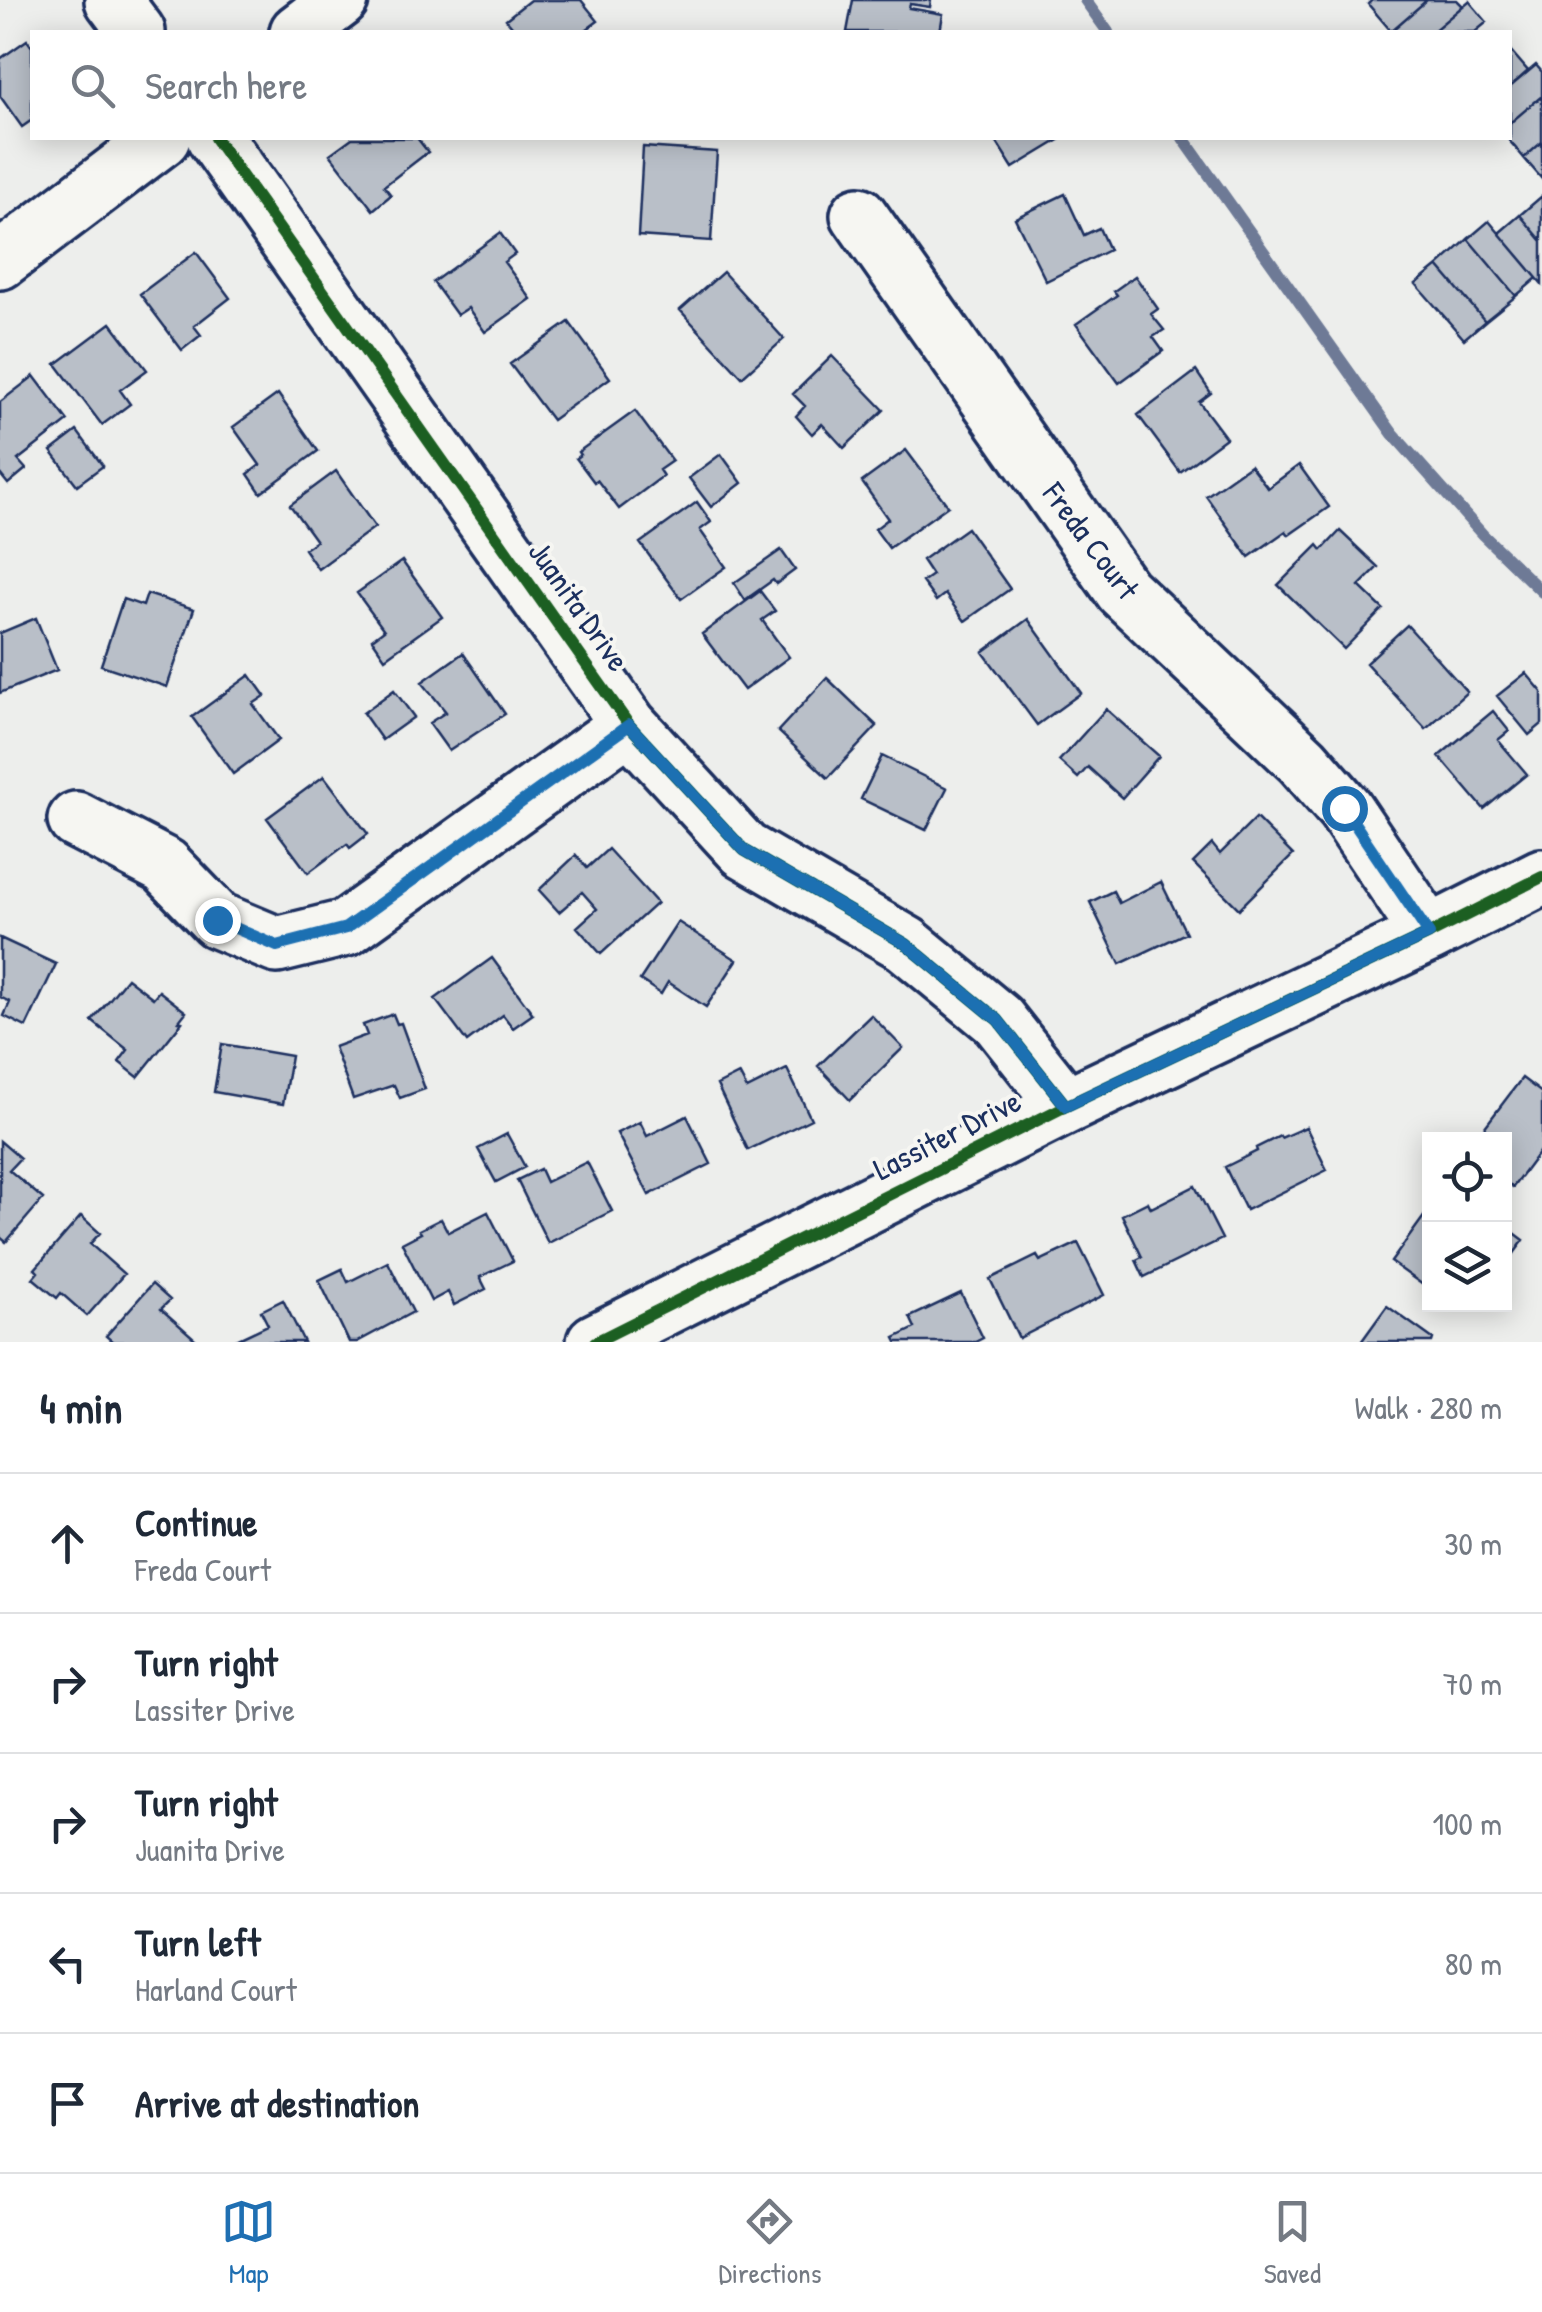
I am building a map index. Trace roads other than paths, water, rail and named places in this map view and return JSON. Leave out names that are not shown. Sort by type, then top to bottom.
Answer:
[{"type":"street","points":[[113,0],[136,30]]},
{"type":"street","points":[[301,30],[340,0]]},
{"type":"street","points":[[0,261],[159,140]]},
{"type":"street","name":"Juanita Drive","points":[[216,140],[629,725],[744,850],[906,944],[998,1020],[1066,1106]]},
{"type":"street","name":"Freda Court","points":[[858,214],[1123,591],[1302,761],[1344,808],[1429,934]]},
{"type":"street","points":[[76,820],[164,866],[217,920],[277,946],[346,928],[629,725]]},
{"type":"street","name":"Lassiter Drive","points":[[595,1342],[1066,1106],[1542,877]]},
{"type":"waterway","points":[[1085,0],[1107,30]]},
{"type":"waterway","points":[[1184,140],[1393,434],[1483,535],[1542,592]]}]
